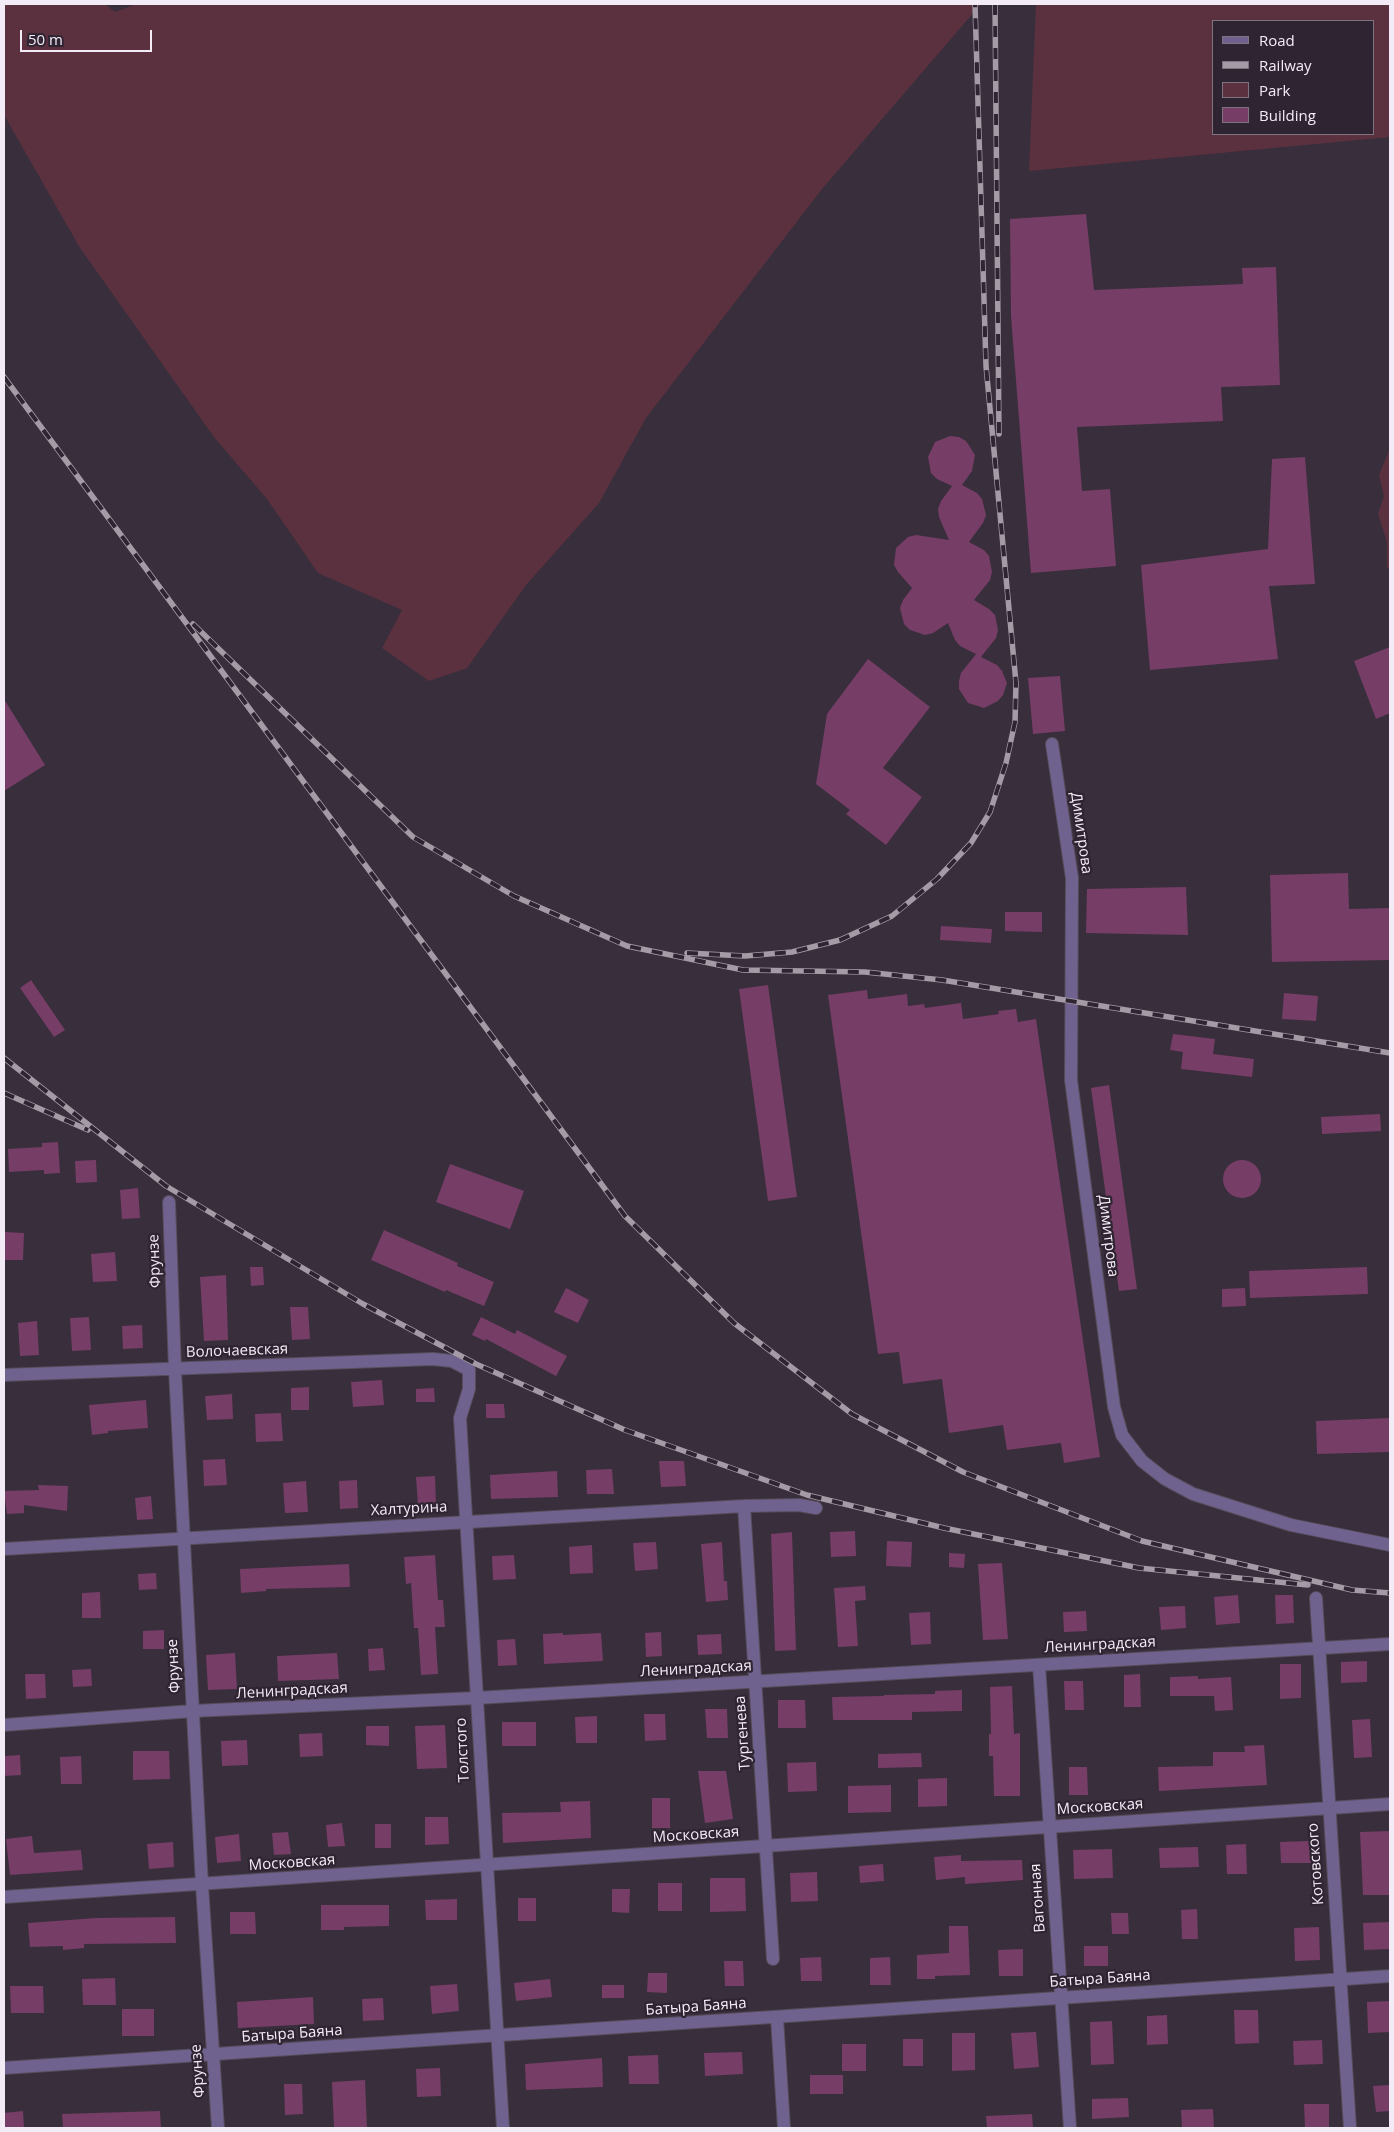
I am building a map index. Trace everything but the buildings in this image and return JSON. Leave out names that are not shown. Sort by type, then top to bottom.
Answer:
[{"type":"street","name":"Димитрова","points":[[1052,744],[1072,878],[1071,1080],[1114,1408],[1122,1435],[1142,1461],[1165,1478],[1193,1494],[1291,1525],[1390,1545]]},
{"type":"street","name":"Фрунзе","points":[[168,1202],[202,1885],[218,2128]]},
{"type":"street","name":"Волочаевская","points":[[4,1376],[440,1359],[452,1361],[469,1370]]},
{"type":"street","name":"Толстого","points":[[469,1370],[469,1388],[460,1418],[503,2128]]},
{"type":"street","name":"Халтурина","points":[[4,1549],[744,1506],[799,1505],[816,1508]]},
{"type":"street","name":"Тургенева","points":[[744,1506],[773,1959]]},
{"type":"street","name":"Котовского","points":[[1316,1598],[1350,2128]]},
{"type":"street","name":"Ленинградская","points":[[4,1725],[193,1712],[476,1698],[1390,1644]]},
{"type":"street","name":"Вагонная","points":[[1039,1665],[1070,2128]]},
{"type":"street","name":"Московская","points":[[4,1897],[1390,1804]]},
{"type":"street","name":"Батыра Баяна","points":[[4,2068],[213,2056],[1390,1976]]},
{"type":"street","points":[[777,2018],[784,2128]]},
{"type":"green space","points":[[4,4],[105,4],[115,12],[136,4],[981,4],[822,189],[646,418],[599,503],[526,585],[467,668],[429,681],[382,648],[402,610],[318,573],[267,499],[214,437],[80,248],[4,115]]},
{"type":"green space","points":[[1036,4],[1390,4],[1390,137],[1029,171]]},
{"type":"green space","points":[[1390,448],[1390,571],[1387,567],[1387,542],[1378,514],[1384,496],[1379,475]]},
{"type":"railway","points":[[687,953],[745,956],[792,952],[840,940],[892,916],[937,879],[971,843],[990,812],[1006,763],[1015,722],[1016,683],[986,366],[975,4]]},
{"type":"railway","points":[[995,4],[999,434]]},
{"type":"railway","points":[[4,377],[625,1216],[734,1323],[852,1414],[963,1472],[1142,1541],[1352,1590],[1390,1593]]},
{"type":"railway","points":[[193,624],[413,837],[514,896],[627,946],[743,970],[865,972],[942,980],[1390,1053]]},
{"type":"railway","points":[[4,1058],[166,1186],[363,1304],[476,1364],[625,1430],[807,1495],[944,1528],[1139,1568],[1308,1585]]},
{"type":"railway","points":[[4,1093],[88,1130]]}]
